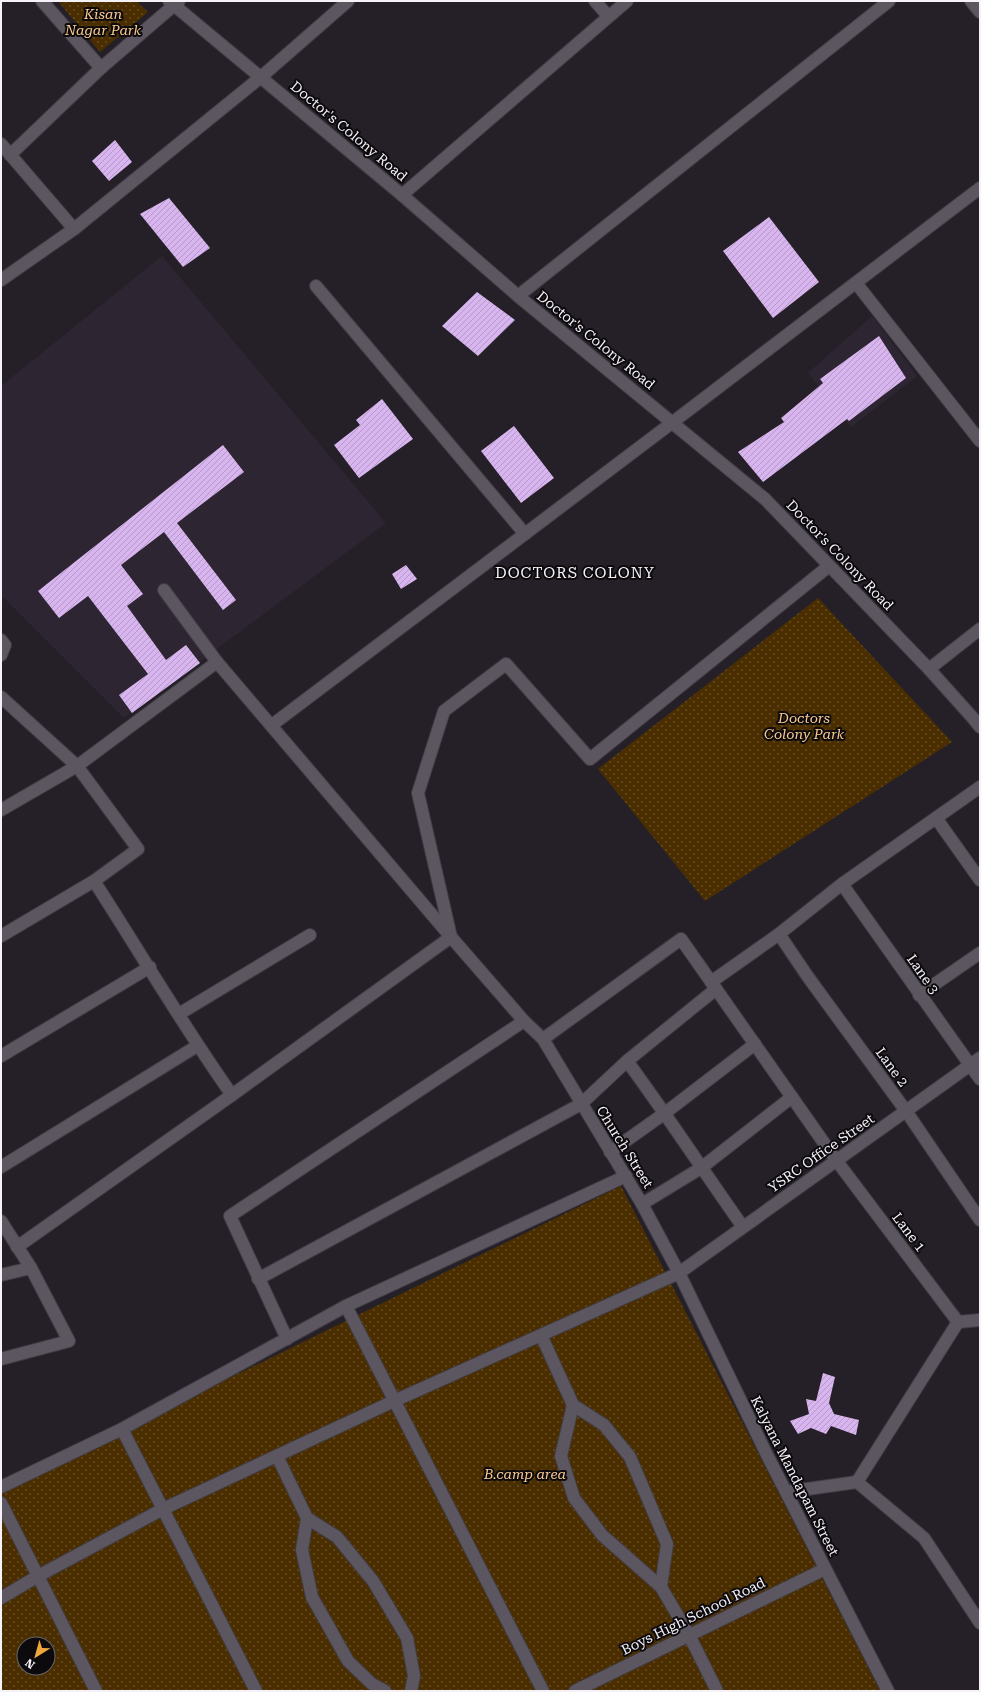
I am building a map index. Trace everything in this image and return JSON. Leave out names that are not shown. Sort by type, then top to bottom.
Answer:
[{"type":"street","points":[[42,1],[101,68]]},
{"type":"street","points":[[1,280],[74,229],[261,77],[348,1]]},
{"type":"street","points":[[595,1],[608,16]]},
{"type":"street","points":[[402,195],[627,1]]},
{"type":"street","points":[[518,296],[888,1]]},
{"type":"street","points":[[971,1],[980,12]]},
{"type":"street","points":[[10,155],[101,68],[174,2]]},
{"type":"street","name":"Doctor's Colony Road","points":[[174,2],[402,195],[518,296],[765,499],[929,669],[980,727]]},
{"type":"street","points":[[1,144],[74,229]]},
{"type":"street","points":[[272,725],[980,188]]},
{"type":"street","points":[[856,283],[980,441]]},
{"type":"street","points":[[316,286],[525,534]]},
{"type":"street","points":[[18,1247],[451,937],[418,793],[444,711],[506,664],[590,759],[829,566]]},
{"type":"street","name":"Church Street","points":[[164,590],[217,662],[451,937],[524,1021],[543,1039],[610,1152],[626,1176],[679,1273]]},
{"type":"street","points":[[929,669],[980,629]]},
{"type":"street","points":[[1,640],[5,645],[1,655]]},
{"type":"street","points":[[1,810],[77,766],[217,662]]},
{"type":"street","points":[[1,697],[77,766],[138,849],[94,881],[1,936]]},
{"type":"street","points":[[258,1278],[581,1104],[627,1061],[714,986],[779,934],[842,884],[980,787]]},
{"type":"street","points":[[936,818],[980,880]]},
{"type":"street","points":[[94,881],[150,967],[197,1046],[232,1095]]},
{"type":"street","name":"Lane 3","points":[[842,884],[919,995],[980,1079]]},
{"type":"street","name":"Lane 2","points":[[779,934],[808,977],[906,1111],[980,1220]]},
{"type":"street","points":[[179,1014],[310,935]]},
{"type":"street","name":"Lane 1","points":[[543,1039],[681,939],[836,1160],[958,1322]]},
{"type":"street","points":[[919,995],[980,953]]},
{"type":"street","points":[[1,1056],[150,967]]},
{"type":"street","points":[[287,1338],[230,1216],[524,1021]]},
{"type":"street","points":[[610,1152],[665,1113],[755,1044]]},
{"type":"street","points":[[1,1167],[197,1046]]},
{"type":"street","name":"YSRC Office Street","points":[[1,1598],[38,1576],[163,1509],[394,1401],[679,1273],[980,1058]]},
{"type":"street","points":[[627,1061],[665,1113],[701,1168],[743,1227]]},
{"type":"street","points":[[642,1204],[701,1168],[792,1097]]},
{"type":"street","points":[[1,1487],[122,1429],[346,1306],[626,1176]]},
{"type":"street","points":[[1,1221],[31,1268],[70,1341],[1,1359]]},
{"type":"street","points":[[1,1275],[31,1268]]},
{"type":"street","name":"Kalyana Mandapam Street","points":[[679,1273],[786,1492],[888,1691]]},
{"type":"street","points":[[346,1306],[543,1691]]},
{"type":"street","points":[[857,1482],[958,1322],[980,1320]]},
{"type":"street","points":[[541,1335],[573,1405],[604,1425],[630,1457],[667,1544],[661,1587]]},
{"type":"street","points":[[573,1405],[562,1456],[574,1498],[602,1535],[661,1587],[689,1635],[717,1691]]},
{"type":"street","points":[[122,1429],[256,1691]]},
{"type":"street","points":[[277,1456],[307,1518],[337,1537],[373,1581],[407,1638],[414,1676],[411,1691]]},
{"type":"street","points":[[786,1492],[857,1482],[924,1538],[980,1623]]},
{"type":"street","points":[[1,1503],[96,1691]]},
{"type":"street","points":[[307,1518],[302,1550],[312,1597],[348,1661],[372,1684],[385,1691]]},
{"type":"street","name":"Boys High School Road","points":[[575,1691],[825,1568]]},
{"type":"shaded area","points":[[162,256],[386,523],[124,718],[1,595],[1,386]]},
{"type":"shaded area","points":[[872,316],[917,376],[851,427],[808,373]]},
{"type":"green space","name":"Kisan Nagar Park","points":[[58,1],[136,1],[148,12],[100,52]]},
{"type":"green space","name":"Doctors Colony Park","points":[[818,598],[952,742],[705,901],[598,769]]},
{"type":"green space","name":"B.camp area","points":[[621,1186],[880,1691],[1,1691],[1,1490]]},
{"type":"building","points":[[115,140],[132,162],[109,181],[92,161]]},
{"type":"building","points":[[169,198],[210,248],[183,267],[140,214]]},
{"type":"building","points":[[769,217],[819,282],[773,318],[723,251]]},
{"type":"building","points":[[477,292],[515,320],[478,356],[442,326]]},
{"type":"building","points":[[879,336],[906,378],[849,421],[847,419],[763,482],[738,452],[784,422],[781,418],[823,383],[820,379]]},
{"type":"building","points":[[382,399],[413,439],[359,478],[334,445],[360,425],[356,420]]},
{"type":"building","points":[[514,426],[554,478],[521,503],[481,451]]},
{"type":"building","points":[[223,445],[244,472],[177,523],[236,600],[223,610],[164,532],[121,565],[143,594],[127,606],[166,660],[186,645],[200,663],[132,713],[119,695],[148,674],[88,596],[59,618],[38,591]]},
{"type":"building","points":[[406,565],[417,579],[401,589],[392,574]]},
{"type":"building","points":[[823,1373],[835,1377],[829,1403],[834,1414],[859,1420],[856,1435],[831,1426],[826,1434],[811,1428],[798,1434],[790,1421],[809,1414],[806,1399],[816,1401]]},
{"type":"district","name":"DOCTORS COLONY","points":[[575,573]]}]
